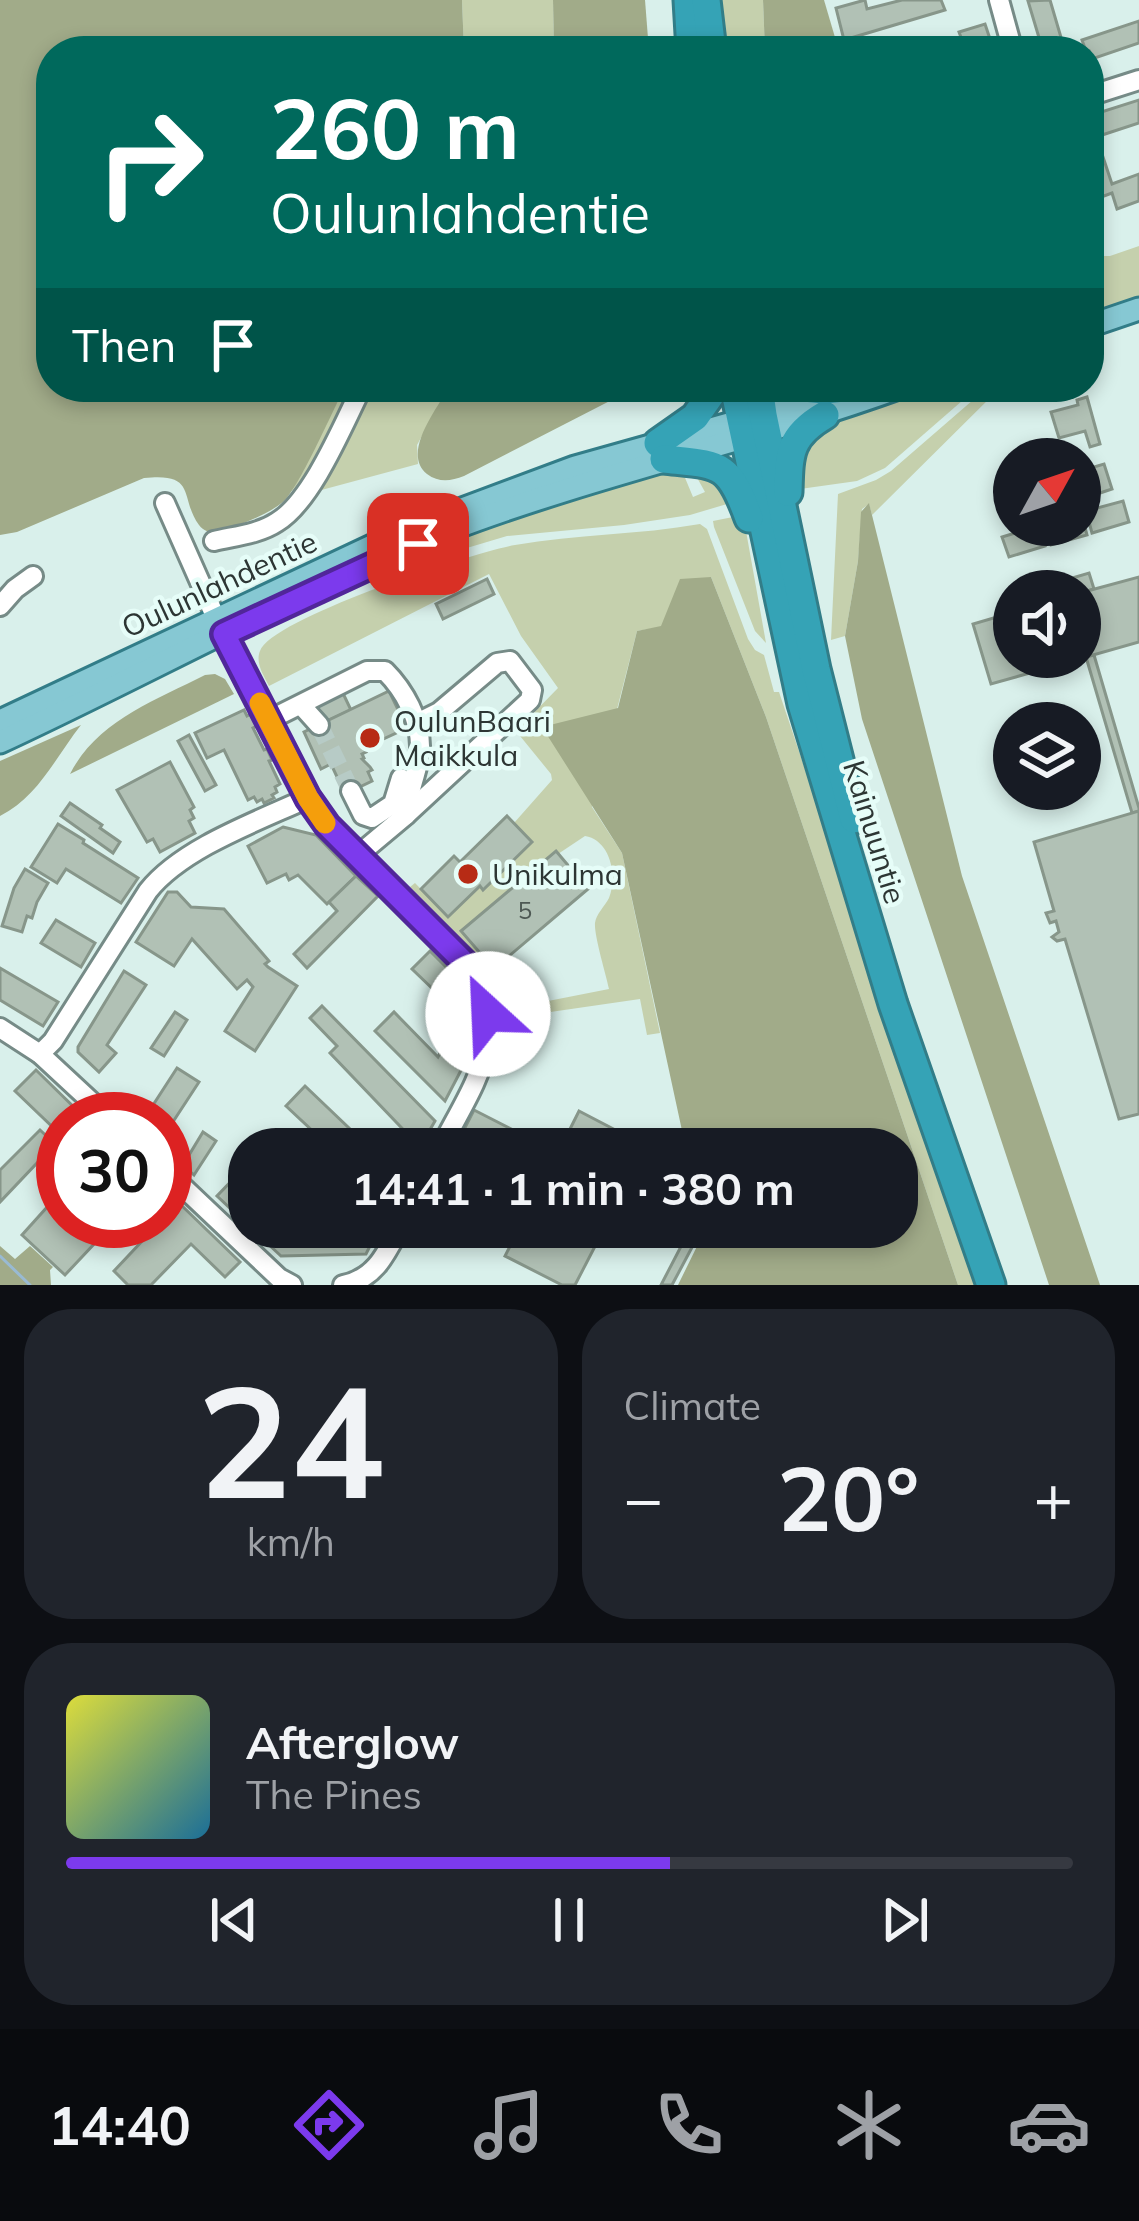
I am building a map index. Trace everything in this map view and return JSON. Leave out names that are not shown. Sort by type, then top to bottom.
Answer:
[{"type":"highway","points":[[688,0],[690,36]]},
{"type":"highway","points":[[706,0],[710,36]]},
{"type":"highway","points":[[661,451],[706,402]]},
{"type":"highway","points":[[788,533],[791,457],[800,432],[824,415]]},
{"type":"highway","name":"Kainuuntie","points":[[755,418],[788,533],[866,868],[1007,1285]]},
{"type":"highway","name":"Kainuuntie","points":[[755,418],[773,580],[802,704],[893,1004],[992,1285]]},
{"type":"highway","points":[[661,451],[707,462],[728,474],[739,490],[773,580]]},
{"type":"main road","points":[[1104,317],[1139,309]]},
{"type":"main road","points":[[755,418],[808,402]]},
{"type":"main road","points":[[755,418],[824,415],[860,402]]},
{"type":"main road","name":"Oulunlahdentie","points":[[0,742],[406,530],[574,467],[661,451],[755,418]]},
{"type":"main road","name":"Oulunlahdentie","points":[[0,721],[220,626]]},
{"type":"street","points":[[999,0],[1009,36]]},
{"type":"street","points":[[1104,91],[1139,80]]},
{"type":"street","points":[[214,542],[281,520],[308,491],[354,402]]},
{"type":"street","points":[[165,503],[220,626],[308,798],[327,825],[477,979],[488,1014],[487,1053],[450,1128]]},
{"type":"street","points":[[0,606],[33,576]]},
{"type":"street","points":[[357,856],[530,700],[532,690],[510,661],[496,663],[439,712],[417,723]]},
{"type":"street","points":[[269,720],[367,671],[385,671],[398,684],[417,723],[420,750],[406,815]]},
{"type":"street","points":[[301,705],[319,725]]},
{"type":"street","points":[[351,791],[363,815],[372,818],[393,805],[402,772],[416,765]]},
{"type":"street","points":[[40,1054],[166,870],[308,798]]},
{"type":"street","points":[[0,1028],[40,1054],[81,1092]]},
{"type":"street","points":[[192,1196],[292,1285]]},
{"type":"street","points":[[343,1285],[379,1266],[389,1248]]},
{"type":"green space","points":[[0,0],[462,0],[463,36],[36,36],[36,402],[337,402],[283,502],[224,531],[207,531],[199,525],[180,483],[161,477],[144,478],[0,535]]},
{"type":"green space","points":[[462,0],[553,0],[554,36],[463,36]]},
{"type":"green space","points":[[553,0],[645,0],[648,36],[554,36]]},
{"type":"green space","points":[[715,0],[763,0],[764,36],[721,36]]},
{"type":"green space","points":[[763,0],[824,0],[835,36],[764,36]]},
{"type":"green space","points":[[1139,246],[1139,298],[1107,310],[1104,256]]},
{"type":"green space","points":[[337,402],[441,402],[417,445],[418,464],[288,499]]},
{"type":"green space","points":[[440,402],[608,402],[464,476],[445,480],[427,474],[420,465],[424,431]]},
{"type":"green space","points":[[888,402],[961,402],[885,468],[857,481],[800,489],[794,475],[806,437],[844,416]]},
{"type":"green space","points":[[971,402],[986,402],[872,515],[869,504],[862,509],[845,636],[831,640],[838,494],[891,471]]},
{"type":"green space","points":[[672,471],[683,473],[693,497],[705,492],[695,474],[717,474],[727,504],[624,525],[507,536],[390,571],[421,551],[482,527]]},
{"type":"green space","points":[[869,503],[962,876],[1100,1285],[1049,1285],[862,719],[845,636],[861,512]]},
{"type":"green space","points":[[733,517],[736,524],[741,517],[746,531],[766,643],[755,631],[714,527],[713,521]]},
{"type":"green space","points":[[700,524],[707,529],[748,639],[764,655],[979,1285],[958,1285],[918,1167],[918,1128],[905,1128],[766,717],[711,577],[661,627],[637,631],[592,807],[622,853],[660,1033],[647,1035],[640,999],[516,1017],[516,1026],[504,1026],[500,1005],[609,989],[595,923],[612,889],[612,869],[606,851],[594,839],[585,836],[558,854],[555,851],[462,931],[500,976],[495,982],[475,953],[410,887],[415,883],[448,917],[531,842],[514,823],[552,780],[516,731],[558,688],[521,636],[489,574],[269,686],[261,669],[260,651],[273,637],[335,605],[420,573],[515,545]]},
{"type":"green space","points":[[711,577],[766,717],[905,1128],[681,1128],[622,853],[542,727],[618,708],[637,631],[661,626],[680,579]]},
{"type":"green space","points":[[215,674],[225,679],[234,694],[70,774],[95,740],[128,714]]},
{"type":"green space","points":[[81,725],[35,788],[0,816],[0,761]]},
{"type":"green space","points":[[918,1167],[958,1285],[678,1285],[696,1248],[918,1248]]},
{"type":"green space","points":[[0,1246],[15,1259],[30,1246],[53,1267],[51,1285],[0,1285]]},
{"type":"building","points":[[865,0],[867,9],[902,0],[941,0],[945,10],[843,36],[836,8]]},
{"type":"building","points":[[1050,0],[1061,36],[1038,36],[1028,1]]},
{"type":"building","points":[[1139,21],[1139,43],[1104,55],[1104,36],[1094,36]]},
{"type":"building","points":[[985,24],[989,36],[960,36],[959,32]]},
{"type":"building","points":[[1139,100],[1139,123],[1104,134],[1104,111]]},
{"type":"building","points":[[1104,160],[1112,184],[1139,174],[1139,201],[1117,209],[1112,193],[1104,196]]},
{"type":"building","points":[[1088,402],[1098,438],[1087,438],[1085,431],[1059,438],[1051,412]]},
{"type":"building","points":[[1101,465],[1112,489],[1101,493]]},
{"type":"building","points":[[1123,501],[1129,522],[1101,530],[1101,507]]},
{"type":"building","points":[[1005,546],[1045,546],[1009,557]]},
{"type":"building","points":[[1139,577],[1139,642],[1101,653],[1101,587]]},
{"type":"building","points":[[487,579],[494,594],[443,619],[436,604]]},
{"type":"building","points":[[993,618],[993,678],[1012,678],[991,684],[973,624]]},
{"type":"building","points":[[1092,678],[1101,678],[1139,811],[1132,813]]},
{"type":"building","points":[[340,687],[351,710],[320,724],[309,702]]},
{"type":"building","points":[[389,691],[407,728],[364,748],[362,759],[372,770],[368,772],[372,781],[345,794],[331,764],[321,769],[304,732]]},
{"type":"building","points":[[244,710],[257,726],[253,728],[280,784],[274,798],[264,803],[254,797],[248,800],[224,750],[207,758],[195,733]]},
{"type":"building","points":[[189,735],[216,785],[205,791],[178,741]]},
{"type":"building","points":[[170,762],[194,807],[190,810],[194,818],[189,821],[195,833],[160,852],[153,839],[147,842],[117,790]]},
{"type":"building","points":[[70,803],[120,842],[113,853],[61,816]]},
{"type":"building","points":[[1139,811],[1139,1114],[1119,1119],[1065,939],[1052,937],[1059,932],[1056,921],[1050,923],[1046,913],[1054,911],[1034,842]]},
{"type":"building","name":"Unikulma","points":[[507,816],[532,842],[448,917],[421,889],[454,856],[460,862]]},
{"type":"building","points":[[58,824],[138,878],[121,903],[66,869],[57,883],[31,867]]},
{"type":"building","points":[[283,827],[316,835],[356,876],[327,904],[298,875],[289,880],[286,874],[267,883],[248,846]]},
{"type":"building","points":[[556,851],[588,889],[502,962],[508,969],[500,976],[461,931]]},
{"type":"building","points":[[25,869],[48,883],[22,932],[2,926]]},
{"type":"building","points":[[356,876],[378,896],[307,968],[294,954],[337,911],[329,902]]},
{"type":"building","points":[[168,892],[177,892],[191,907],[224,909],[269,961],[265,964],[297,986],[255,1051],[225,1031],[253,987],[247,980],[237,989],[192,939],[174,966],[136,942]]},
{"type":"building","points":[[56,920],[95,943],[81,967],[41,943]]},
{"type":"building","points":[[430,951],[464,993],[472,1028],[469,1055],[445,1101],[375,1031],[394,1012],[438,1057],[448,1038],[439,995],[412,969]]},
{"type":"building","points":[[0,968],[58,1002],[43,1026],[0,1000]]},
{"type":"building","points":[[124,971],[146,985],[107,1045],[116,1053],[99,1072],[78,1047]]},
{"type":"building","points":[[322,1006],[435,1121],[431,1128],[402,1128],[330,1053],[337,1046],[310,1018]]},
{"type":"building","points":[[175,1012],[187,1020],[164,1056],[151,1048]]},
{"type":"building","points":[[177,1068],[199,1082],[192,1093],[161,1092]]},
{"type":"building","points":[[36,1070],[58,1092],[36,1092],[36,1111],[15,1091]]},
{"type":"building","points":[[305,1086],[349,1128],[310,1128],[286,1106]]},
{"type":"building","points":[[474,1110],[509,1128],[465,1128]]},
{"type":"building","points":[[579,1111],[612,1128],[570,1128]]},
{"type":"building","points":[[203,1132],[216,1141],[194,1175],[192,1150]]},
{"type":"building","points":[[36,1134],[36,1164],[0,1202],[0,1170]]},
{"type":"building","points":[[228,1185],[228,1206],[217,1196]]},
{"type":"building","points":[[192,1216],[240,1262],[225,1277],[192,1245]]},
{"type":"building","points":[[36,1219],[36,1248],[90,1248],[65,1275],[22,1235]]},
{"type":"building","points":[[136,1248],[187,1248],[151,1285],[128,1285],[114,1271]]},
{"type":"building","points":[[272,1248],[369,1248],[366,1254],[281,1256]]},
{"type":"building","points":[[509,1248],[594,1248],[575,1285],[562,1285],[505,1256]]},
{"type":"building","points":[[680,1248],[692,1248],[672,1285],[661,1285]]},
{"type":"waterway","points":[[0,1256],[30,1285]]},
{"type":"tunnel","points":[[319,725],[351,791]]},
{"type":"slow traffic","points":[[260,703],[325,823]]},
{"type":"place","name":"OulunBaari Maikkula","points":[[370,738]]},
{"type":"place","name":"Unikulma","points":[[468,874]]},
{"type":"route","points":[[418,544],[224,634],[308,798],[327,825],[465,963],[477,979],[488,1014]]}]
